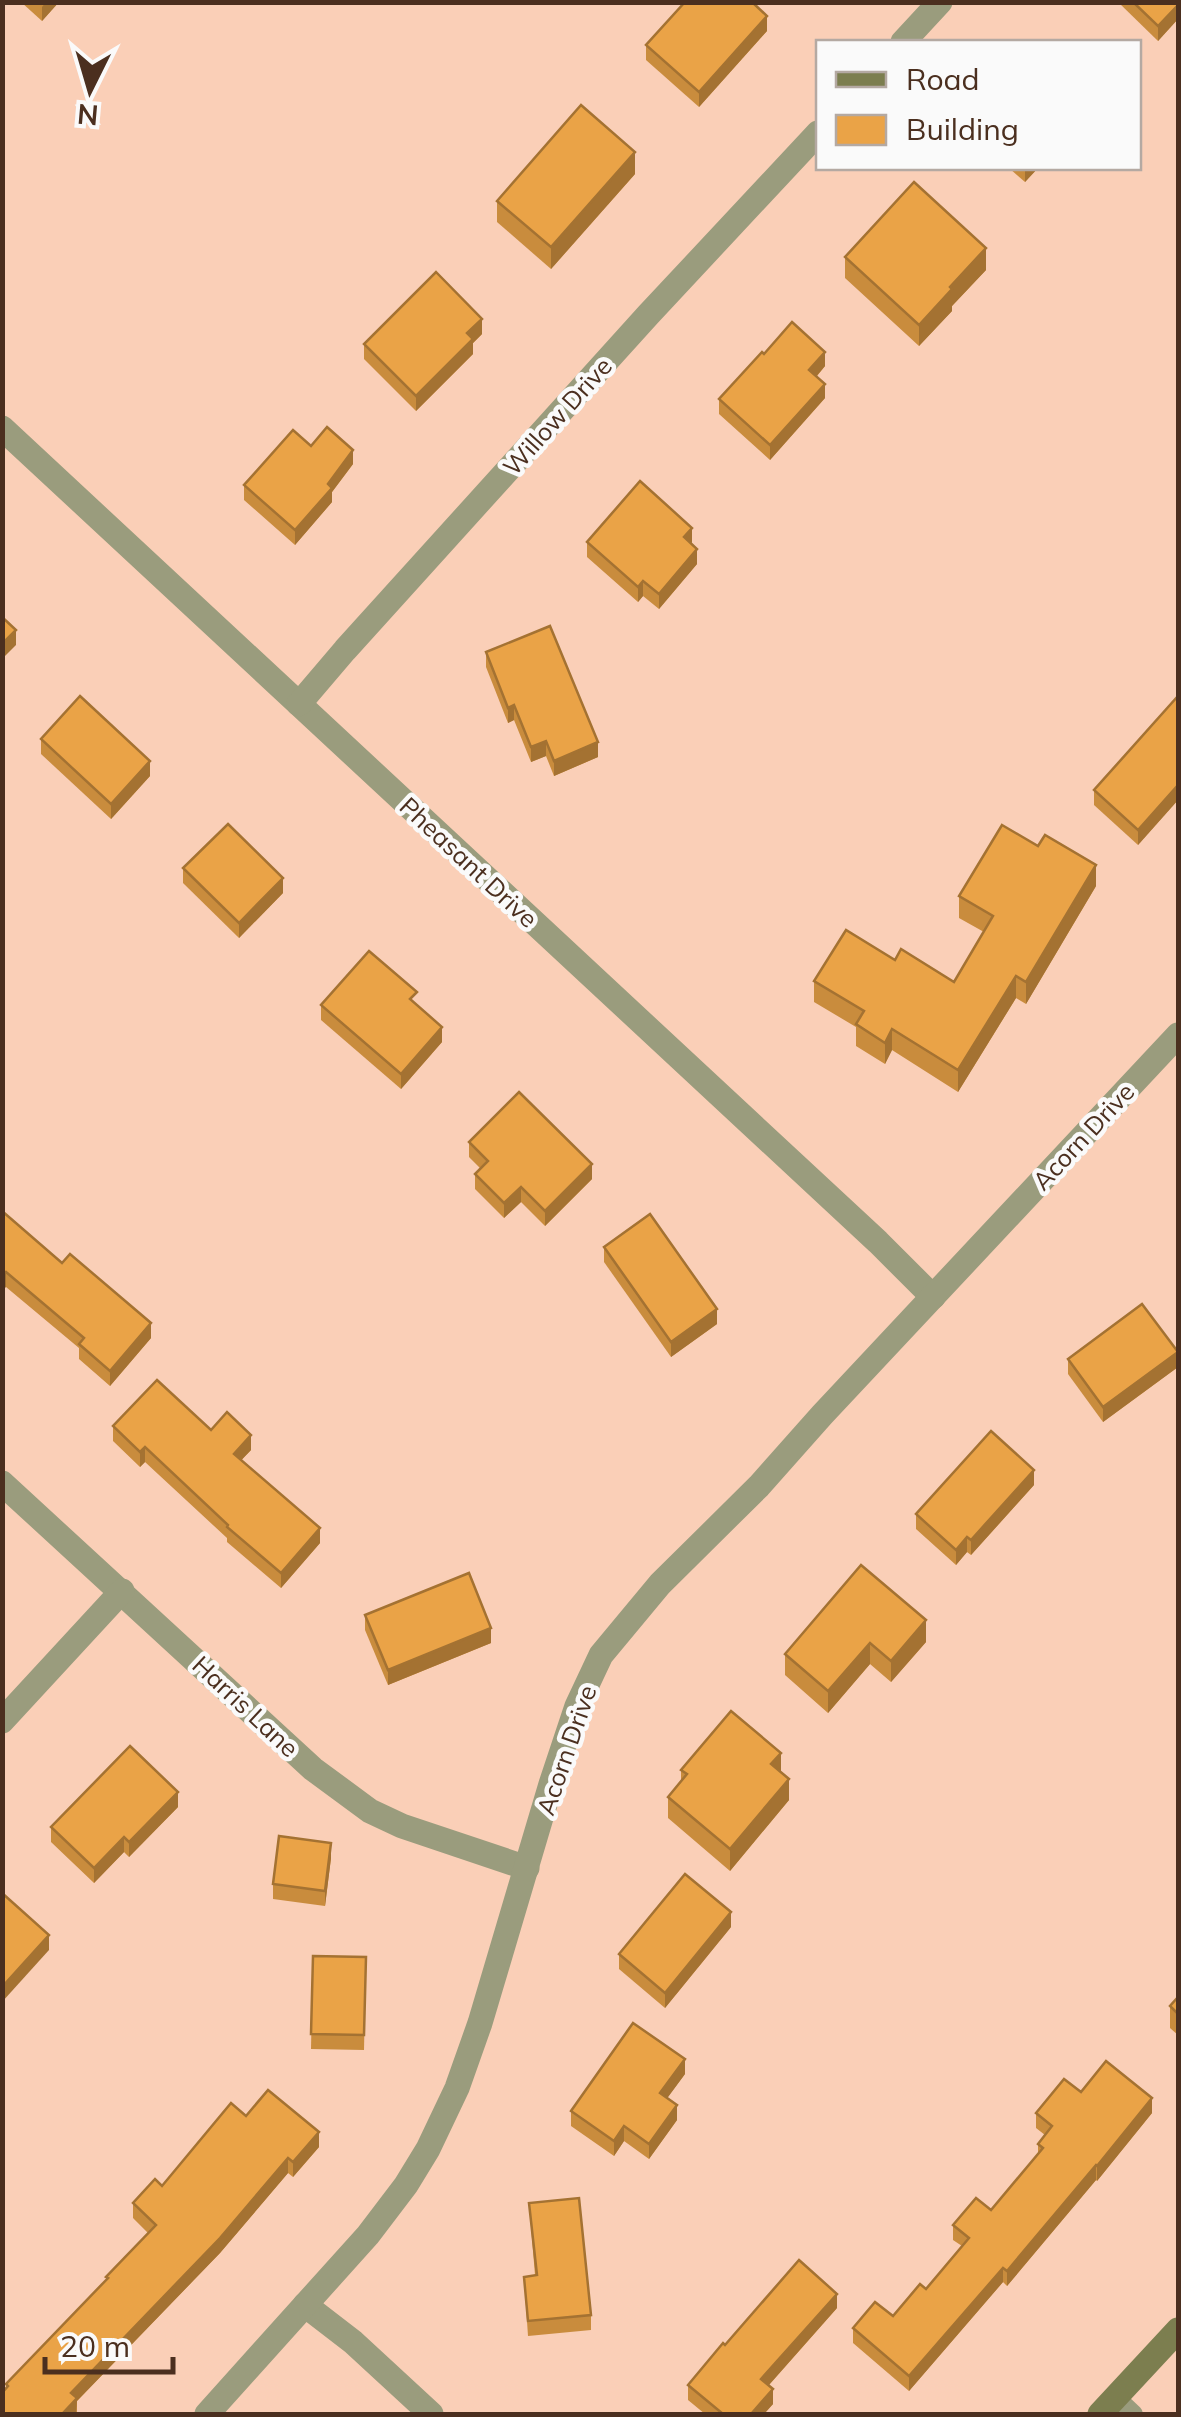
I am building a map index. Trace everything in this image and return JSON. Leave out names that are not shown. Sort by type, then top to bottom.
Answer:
[{"type":"street","points":[[905,40],[940,2]]},
{"type":"street","name":"Willow Drive","points":[[300,704],[371,621],[816,135]]},
{"type":"street","name":"Pheasant Drive","points":[[2,428],[934,1297]]},
{"type":"street","name":"Acorn Drive","points":[[207,2414],[368,2235],[428,2149],[463,2072],[551,1784],[577,1706],[601,1655],[660,1584],[759,1486],[1178,1035]]},
{"type":"street","name":"Harris Lane","points":[[2,1482],[314,1770],[370,1811],[402,1826],[527,1868]]},
{"type":"street","points":[[2,1722],[122,1590]]},
{"type":"street","points":[[305,2304],[432,2414]]},
{"type":"street","points":[[1116,2409],[1178,2330]]},
{"type":"building","points":[[685,2],[752,2],[767,16],[699,92],[646,45]]},
{"type":"building","points":[[1133,2],[1178,2],[1178,5],[1158,26]]},
{"type":"building","points":[[581,105],[635,152],[551,247],[497,201]]},
{"type":"building","points":[[914,182],[986,248],[919,325],[845,257]]},
{"type":"building","points":[[436,272],[482,319],[467,333],[473,339],[416,396],[364,344]]},
{"type":"building","points":[[792,322],[825,352],[809,370],[825,384],[770,445],[719,399]]},
{"type":"building","points":[[327,427],[353,450],[328,484],[332,488],[295,530],[244,485],[293,430],[311,446]]},
{"type":"building","points":[[640,481],[692,528],[684,537],[697,549],[659,594],[643,581],[638,587],[587,542]]},
{"type":"building","points":[[2,617],[16,630],[2,644]]},
{"type":"building","points":[[550,626],[598,742],[554,761],[546,741],[531,747],[514,705],[508,708],[486,652]]},
{"type":"building","points":[[80,696],[150,761],[111,804],[41,739]]},
{"type":"building","points":[[1178,696],[1178,785],[1138,830],[1094,790]]},
{"type":"building","points":[[228,824],[283,878],[239,923],[183,868]]},
{"type":"building","points":[[1002,825],[1038,846],[1045,835],[1096,865],[1026,982],[1016,976],[958,1070],[892,1029],[885,1043],[856,1024],[864,1011],[814,981],[846,930],[895,960],[901,949],[954,982],[993,916],[959,896]]},
{"type":"building","points":[[369,951],[417,992],[410,999],[442,1027],[401,1074],[321,1005]]},
{"type":"building","points":[[519,1092],[592,1164],[545,1211],[521,1187],[504,1203],[475,1174],[488,1161],[469,1142]]},
{"type":"building","points":[[2,1211],[62,1263],[70,1254],[151,1323],[110,1371],[79,1344],[84,1338],[6,1272],[2,1276]]},
{"type":"building","points":[[650,1214],[717,1309],[671,1342],[604,1247]]},
{"type":"building","points":[[1142,1304],[1178,1352],[1103,1407],[1068,1359]]},
{"type":"building","points":[[157,1380],[211,1430],[227,1412],[251,1435],[234,1454],[320,1528],[281,1573],[145,1447],[140,1452],[113,1426]]},
{"type":"building","points":[[991,1431],[1034,1470],[971,1540],[967,1537],[956,1550],[916,1514]]},
{"type":"building","points":[[861,1565],[926,1620],[891,1661],[870,1643],[828,1691],[785,1654]]},
{"type":"building","points":[[469,1573],[491,1628],[388,1670],[365,1615]]},
{"type":"building","points":[[731,1711],[781,1753],[771,1764],[789,1779],[730,1849],[668,1797],[687,1774],[681,1770]]},
{"type":"building","points":[[130,1746],[178,1792],[129,1842],[124,1837],[94,1868],[51,1827]]},
{"type":"building","points":[[279,1836],[331,1843],[325,1891],[273,1884]]},
{"type":"building","points":[[685,1874],[731,1912],[665,1993],[619,1954]]},
{"type":"building","points":[[2,1893],[49,1935],[2,1987]]},
{"type":"building","points":[[313,1956],[366,1957],[364,2035],[311,2034]]},
{"type":"building","points":[[1178,1997],[1178,2014],[1170,2006]]},
{"type":"building","points":[[633,2023],[685,2059],[660,2093],[677,2105],[649,2144],[624,2126],[614,2141],[571,2111]]},
{"type":"building","points":[[1106,2061],[1152,2098],[1007,2271],[1003,2268],[909,2376],[853,2328],[875,2302],[893,2316],[920,2284],[926,2289],[969,2238],[953,2225],[976,2198],[991,2210],[1043,2148],[1038,2144],[1052,2126],[1036,2113],[1064,2079],[1081,2092]]},
{"type":"building","points":[[268,2090],[319,2132],[293,2162],[288,2158],[220,2238],[71,2393],[77,2398],[62,2414],[2,2414],[6,2384],[156,2225],[133,2203],[155,2179],[162,2186],[231,2103],[246,2116]]},
{"type":"building","points":[[579,2198],[591,2315],[528,2321],[524,2277],[537,2275],[529,2203]]},
{"type":"building","points":[[799,2260],[837,2294],[761,2379],[773,2389],[751,2414],[723,2414],[688,2385]]}]
